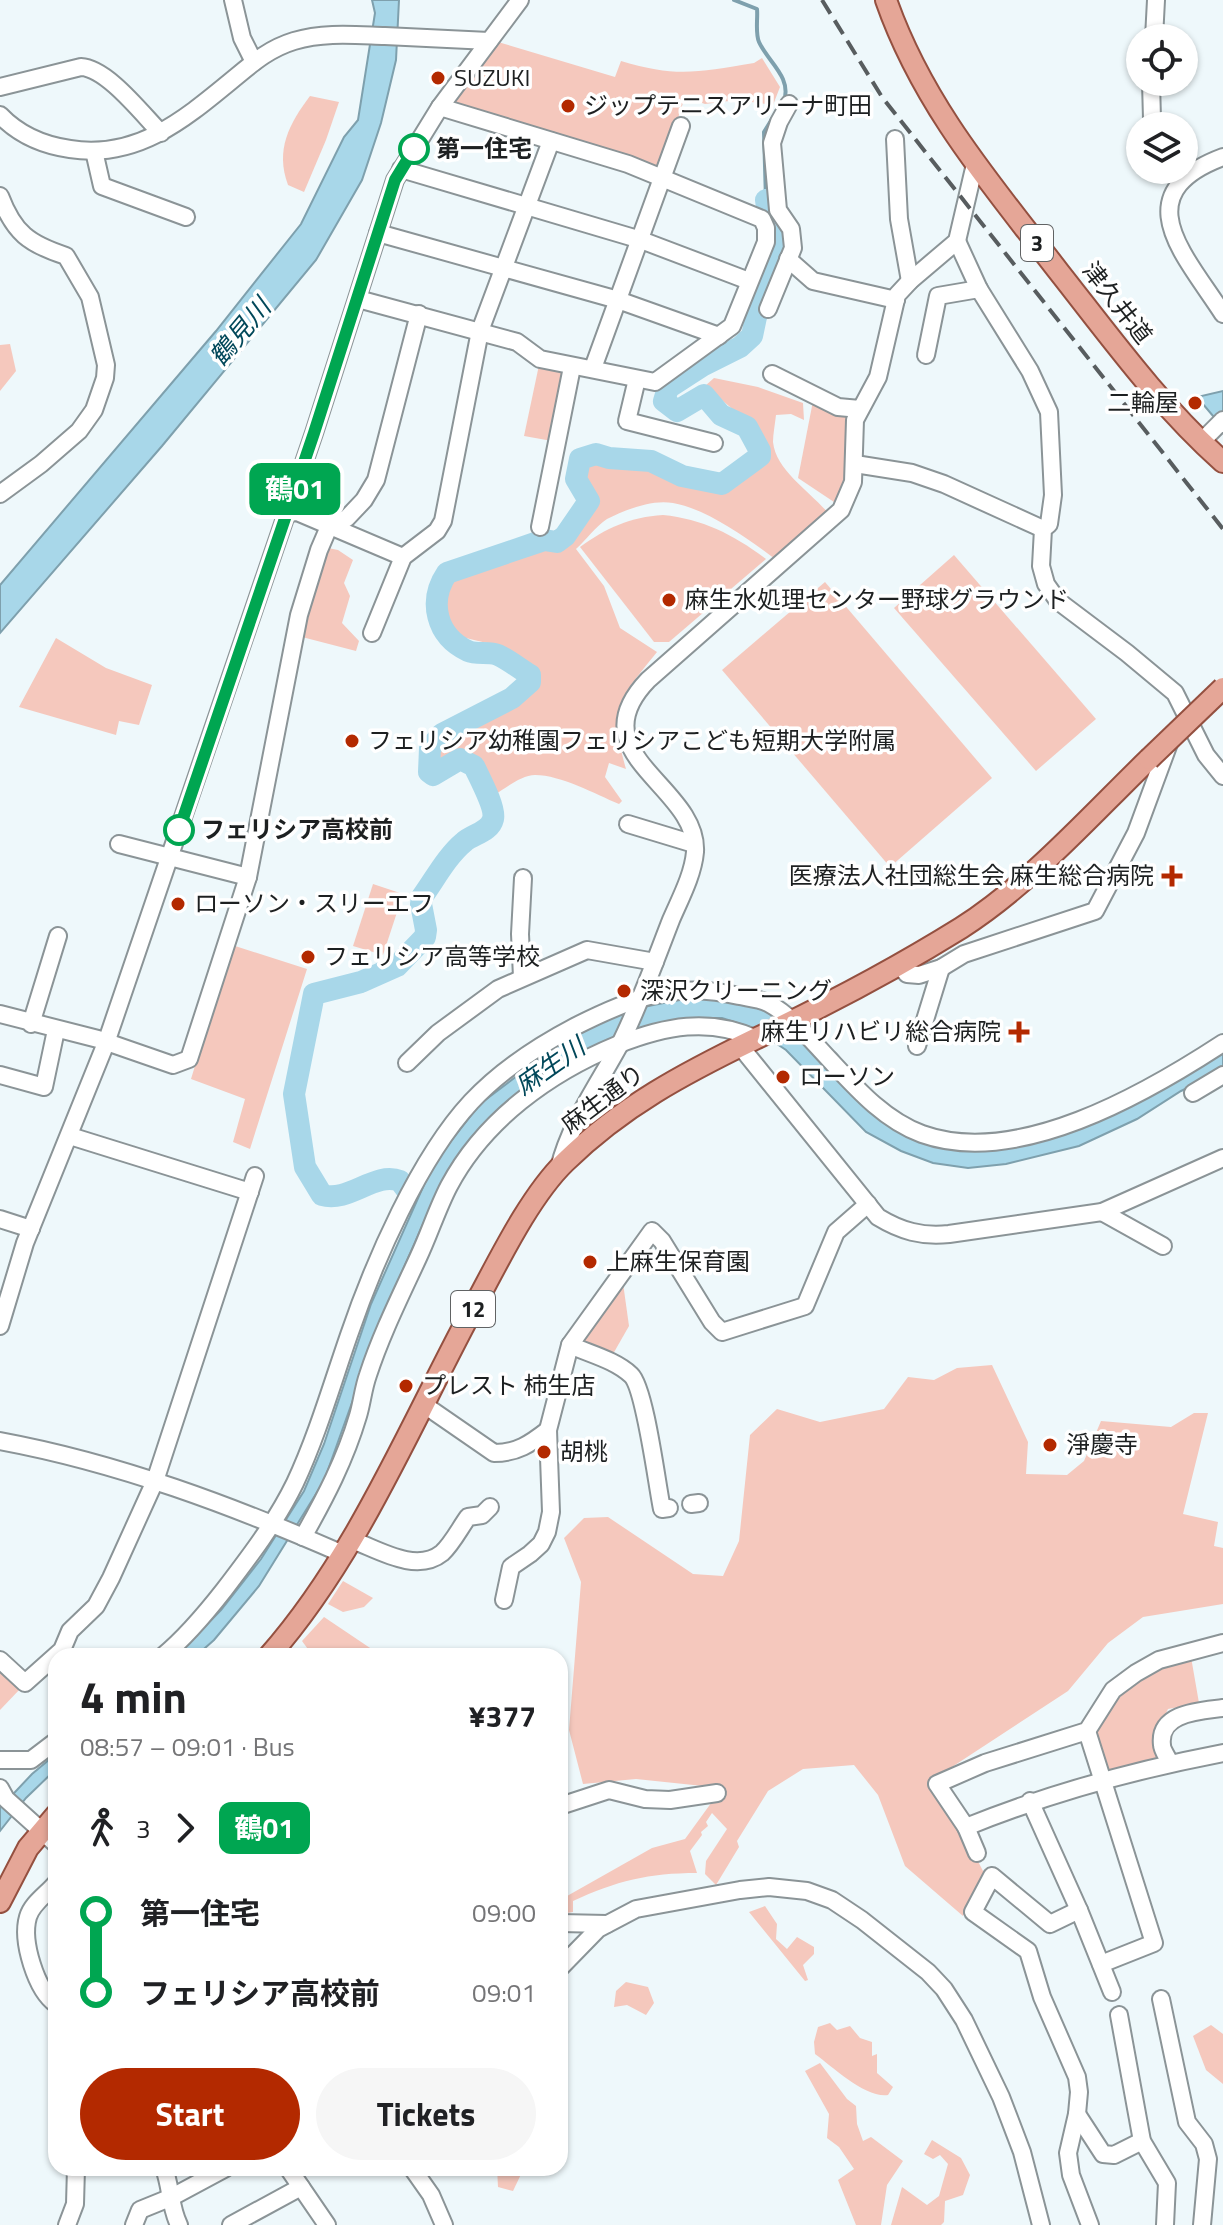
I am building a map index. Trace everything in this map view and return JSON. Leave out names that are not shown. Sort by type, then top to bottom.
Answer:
[{"type":"main road","name":"津久井道","points":[[886,0],[917,75],[975,164],[1159,399],[1223,462]]},
{"type":"main road","name":"麻生通り","points":[[275,1648],[322,1590],[505,1249],[559,1168],[652,1092],[899,964],[960,929],[1012,891],[1223,688]]},
{"type":"main road","points":[[0,1902],[18,1863],[48,1832]]},
{"type":"street","points":[[233,0],[242,38],[254,62]]},
{"type":"street","points":[[1,1322],[31,1229],[106,1043],[287,513],[395,180],[440,107],[520,0]]},
{"type":"street","points":[[1155,24],[1156,0]]},
{"type":"street","points":[[0,115],[18,132],[66,149],[94,151],[127,147],[180,123],[272,49],[295,40],[320,35],[358,35],[489,41]]},
{"type":"street","points":[[0,87],[91,67],[161,133]]},
{"type":"street","points":[[358,299],[517,342],[540,359],[655,382],[732,326],[739,314],[766,242],[771,217],[772,143],[789,104]]},
{"type":"street","points":[[440,107],[663,177],[762,219],[771,217],[791,229],[793,242],[768,309]]},
{"type":"street","points":[[593,368],[681,126]]},
{"type":"street","points":[[895,139],[899,219],[910,281]]},
{"type":"street","points":[[372,633],[403,557],[437,531],[443,521],[480,331],[551,141]]},
{"type":"street","points":[[94,151],[102,186],[186,217]]},
{"type":"street","points":[[1198,167],[1223,157]]},
{"type":"street","points":[[559,1168],[566,1141],[621,1042],[639,1001],[687,883],[693,859],[690,825],[637,761],[630,748],[626,723],[631,700],[648,680],[841,510],[851,492],[855,464],[855,420],[878,377],[896,300],[910,281],[957,241],[975,164]]},
{"type":"street","points":[[401,169],[641,240],[749,281]]},
{"type":"street","points":[[1179,184],[1169,201],[1172,232],[1223,314]]},
{"type":"street","points":[[0,196],[15,225],[26,237],[36,246],[66,256],[90,297],[106,365],[100,396],[79,431],[0,494]]},
{"type":"street","points":[[378,233],[618,300],[719,336]]},
{"type":"street","points":[[957,241],[979,289],[1030,371],[1049,412],[1053,495],[1049,524],[1043,529],[1041,566],[1046,584],[1058,601],[1175,693],[1206,755],[1223,776]]},
{"type":"street","points":[[788,259],[813,281],[896,300]]},
{"type":"street","points":[[926,355],[938,296],[979,289]]},
{"type":"street","points":[[0,1014],[173,1065],[189,1059],[248,877],[299,615],[319,550],[328,529],[364,500],[376,480],[419,314]]},
{"type":"street","points":[[540,527],[572,367]]},
{"type":"street","points":[[772,374],[838,407],[860,409]]},
{"type":"street","points":[[637,379],[627,421],[714,443]]},
{"type":"street","points":[[1201,442],[1223,420]]},
{"type":"street","points":[[855,464],[922,476],[1043,529]]},
{"type":"street","points":[[287,513],[297,512],[403,557]]},
{"type":"street","points":[[899,964],[907,974],[919,975],[941,968],[964,954],[1095,911],[1136,833],[1183,707]]},
{"type":"street","points":[[628,824],[694,844]]},
{"type":"street","points":[[119,844],[248,877]]},
{"type":"street","points":[[522,977],[520,934],[523,878]]},
{"type":"street","points":[[31,1024],[58,936]]},
{"type":"street","points":[[407,1063],[438,1033],[498,989],[587,950],[655,962]]},
{"type":"street","points":[[917,1046],[941,968]]},
{"type":"street","points":[[173,1648],[210,1608],[275,1525],[306,1456],[382,1252],[440,1140],[469,1104],[516,1062],[572,1028],[673,991],[721,992],[767,1003],[791,1020],[852,1085],[897,1121],[919,1133],[970,1142],[1000,1141],[1069,1125],[1148,1087],[1223,1043]]},
{"type":"street","points":[[300,1536],[334,1483],[386,1326],[449,1186],[476,1145],[509,1111],[549,1080],[621,1042],[658,1030],[701,1025],[736,1029],[878,1217],[907,1232],[930,1236],[1102,1212],[1223,1158]]},
{"type":"street","points":[[0,1075],[44,1087],[56,1030]]},
{"type":"street","points":[[1193,1093],[1223,1075]]},
{"type":"street","points":[[63,1648],[70,1631],[96,1606],[155,1481],[252,1184],[70,1136]]},
{"type":"street","points":[[504,1600],[511,1567],[541,1544],[547,1532],[551,1512],[548,1430],[570,1345],[652,1231],[662,1241],[712,1322],[722,1332],[734,1331],[805,1306],[836,1232],[868,1204]]},
{"type":"street","points":[[1102,1212],[1163,1246]]},
{"type":"street","points":[[0,1219],[31,1229]]},
{"type":"street","points":[[570,1345],[620,1366],[635,1378],[662,1509],[669,1508]]},
{"type":"street","points":[[423,1404],[494,1453],[517,1450],[548,1430]]},
{"type":"street","points":[[0,1441],[56,1451],[155,1481],[300,1536],[408,1561],[433,1558],[444,1551],[468,1517],[482,1515],[490,1507]]},
{"type":"street","points":[[977,1853],[966,1827],[937,1784],[985,1763],[1087,1731],[1113,1690],[1136,1673],[1159,1660],[1223,1643]]},
{"type":"street","points":[[0,1660],[25,1683],[48,1662]]},
{"type":"street","points":[[1170,1763],[1162,1745],[1165,1729],[1172,1719],[1187,1713],[1223,1708]]},
{"type":"street","points":[[1087,1731],[1154,1943],[1101,1964]]},
{"type":"street","points":[[1,1760],[31,1760],[48,1747]]},
{"type":"street","points":[[0,1749],[0,1788],[24,1814],[48,1827]]},
{"type":"street","points":[[966,1827],[1030,1801],[1101,1780],[1223,1753]]},
{"type":"street","points":[[568,1803],[609,1790],[645,1799],[670,1800],[717,1793]]},
{"type":"street","points":[[1030,1801],[1112,1992]]},
{"type":"street","points":[[1079,1910],[1050,1924],[992,1876],[973,1912],[1028,1951],[1042,1997],[1077,2077],[1077,2114],[1068,2153],[1071,2175],[1090,2225]]},
{"type":"street","points":[[568,1959],[584,1940],[636,1909],[769,1887],[807,1891],[832,1900],[928,1972],[944,1989],[964,2020],[1001,2097],[1022,2152],[1041,2225]]},
{"type":"street","points":[[48,1891],[28,1916],[26,1930],[36,1977],[48,1999]]},
{"type":"street","points":[[568,1923],[607,1924]]},
{"type":"street","points":[[1161,1999],[1187,2122],[1204,2144],[1208,2159],[1202,2225]]},
{"type":"street","points":[[1119,2015],[1142,2141],[1167,2183],[1165,2225]]},
{"type":"street","points":[[1077,2114],[1103,2154],[1114,2155],[1142,2141]]},
{"type":"street","points":[[67,2225],[75,2204],[76,2176]]},
{"type":"street","points":[[166,2176],[173,2212],[179,2225]]},
{"type":"street","points":[[134,2225],[140,2210],[211,2176]]},
{"type":"street","points":[[293,2176],[327,2225]]},
{"type":"street","points":[[418,2176],[431,2195],[444,2225]]},
{"type":"street","points":[[231,2225],[301,2187]]},
{"type":"shaded area","name":"ジップテニスアリーナ町田","points":[[498,42],[615,77],[621,61],[658,70],[688,72],[754,63],[762,58],[780,87],[773,105],[737,100],[705,104],[685,97],[660,172],[454,107],[454,100]]},
{"type":"shaded area","points":[[310,96],[339,102],[304,192],[288,185],[283,160],[290,127]]},
{"type":"shaded area","points":[[10,344],[16,371],[0,391],[0,345]]},
{"type":"shaded area","points":[[539,365],[565,373],[552,441],[524,436]]},
{"type":"shaded area","points":[[714,378],[758,387],[803,403],[804,420],[791,414],[776,415],[773,442],[787,472],[829,514],[775,559],[713,518],[686,506],[665,502],[639,506],[607,519],[576,549],[604,586],[620,628],[657,652],[633,682],[620,705],[618,731],[626,769],[609,763],[605,777],[622,801],[619,804],[567,782],[535,775],[520,779],[496,794],[483,766],[469,754],[453,755],[436,769],[433,758],[437,743],[459,730],[470,732],[476,719],[492,706],[528,694],[536,686],[539,675],[509,652],[461,636],[448,627],[443,617],[443,604],[446,581],[453,571],[473,559],[498,552],[532,552],[541,544],[558,547],[591,497],[581,482],[584,465],[598,462],[648,466],[684,480],[724,485],[757,459],[766,458],[754,427],[705,386]]},
{"type":"shaded area","points":[[813,401],[852,412],[847,483],[837,504],[798,478]]},
{"type":"shaded area","name":"麻生水処理センター野球グラウンド","points":[[663,515],[691,520],[718,530],[766,559],[669,642],[654,642],[580,547],[619,525]]},
{"type":"shaded area","points":[[328,548],[338,550],[353,560],[344,583],[350,596],[342,623],[359,641],[356,651],[302,637],[312,591]]},
{"type":"shaded area","points":[[954,555],[1096,719],[1036,771],[894,608]]},
{"type":"shaded area","points":[[825,582],[992,778],[890,867],[722,670]]},
{"type":"shaded area","points":[[56,638],[106,668],[152,685],[139,725],[119,721],[116,735],[19,707]]},
{"type":"shaded area","points":[[373,884],[403,894],[383,955],[353,946]]},
{"type":"shaded area","points":[[232,945],[307,969],[250,1149],[233,1142],[245,1099],[191,1079]]},
{"type":"shaded area","points":[[623,1283],[629,1326],[613,1354],[581,1340]]},
{"type":"shaded area","points":[[992,1365],[1028,1442],[1026,1474],[1067,1475],[1084,1461],[1101,1421],[1171,1427],[1194,1413],[1208,1413],[1183,1514],[1218,1522],[1214,1546],[1223,1548],[1223,1604],[1143,1617],[1108,1643],[1068,1691],[929,1782],[961,1828],[984,1873],[963,1916],[905,1866],[878,1795],[854,1765],[803,1769],[768,1791],[737,1841],[739,1847],[716,1885],[705,1874],[706,1861],[727,1829],[712,1813],[706,1822],[708,1826],[690,1851],[697,1873],[618,1883],[573,1901],[573,1912],[568,1913],[568,1895],[652,1848],[685,1839],[722,1788],[636,1779],[583,1784],[569,1730],[581,1582],[564,1538],[584,1518],[608,1517],[693,1574],[723,1576],[739,1541],[750,1435],[777,1409],[820,1422],[884,1409],[908,1377],[934,1380],[957,1368]]},
{"type":"shaded area","points":[[343,1581],[373,1598],[364,1607],[343,1612],[328,1604]]},
{"type":"shaded area","points":[[324,1617],[370,1648],[307,1648],[302,1641]]},
{"type":"shaded area","points":[[1191,1657],[1199,1703],[1168,1709],[1157,1732],[1162,1762],[1107,1774],[1091,1732],[1112,1705],[1146,1676]]},
{"type":"shaded area","points":[[0,1668],[21,1688],[0,1710]]},
{"type":"shaded area","points":[[765,1906],[777,1924],[776,1939],[787,1949],[797,1937],[814,1947],[814,1954],[803,1965],[808,1980],[805,1981],[749,1912]]},
{"type":"shaded area","points":[[626,1982],[648,1987],[654,2003],[646,2015],[627,2005],[614,2007],[616,1991]]},
{"type":"shaded area","points":[[830,2023],[837,2030],[850,2026],[860,2038],[872,2042],[872,2056],[877,2054],[877,2073],[893,2087],[888,2095],[879,2095],[860,2087],[815,2054],[818,2027]]},
{"type":"shaded area","points":[[1211,2025],[1223,2034],[1223,2084],[1206,2070],[1193,2036]]},
{"type":"shaded area","points":[[820,2063],[847,2099],[856,2106],[857,2124],[863,2141],[871,2137],[903,2161],[887,2185],[881,2225],[856,2225],[838,2180],[854,2169],[839,2147],[827,2138],[829,2114],[805,2071]]},
{"type":"shaded area","points":[[932,2140],[961,2158],[970,2175],[963,2195],[945,2201],[944,2222],[941,2225],[891,2225],[902,2187],[927,2205],[939,2196],[948,2164],[940,2155],[933,2159],[924,2154]]},
{"type":"shaded area","points":[[497,2176],[520,2176],[513,2191],[498,2187]]},
{"type":"water","name":"鶴見川","points":[[372,0],[399,0],[396,60],[381,123],[362,180],[316,260],[162,446],[0,633],[0,585],[216,331],[301,224],[344,137],[358,120],[375,13]]},
{"type":"water","points":[[1223,391],[1223,412],[1213,416],[1197,397]]},
{"type":"water","name":"麻生川","points":[[684,999],[724,999],[768,1011],[792,1028],[908,1135],[1034,1139],[1223,1052],[1223,1071],[1181,1091],[1137,1119],[1079,1146],[1006,1164],[968,1168],[933,1163],[901,1151],[866,1132],[786,1050],[753,1028],[722,1018],[688,1018],[655,1025],[547,1074],[430,1208],[384,1313],[324,1481],[259,1586],[205,1648],[184,1648],[221,1610],[261,1559],[304,1491],[324,1444],[371,1304],[431,1169],[480,1104],[555,1047],[623,1011]]},
{"type":"water","points":[[48,1761],[48,1777],[0,1831],[0,1808]]},
{"type":"waterway","points":[[734,0],[757,9],[758,38],[785,84],[784,101]]},
{"type":"waterway","points":[[766,200],[764,132],[777,111]]},
{"type":"waterway","points":[[406,1189],[400,1181],[391,1179],[371,1183],[342,1195],[322,1195],[305,1167],[294,1094],[314,994],[361,982],[397,966],[425,937],[422,897],[458,848],[485,830],[493,819],[490,800],[474,766],[460,759],[433,775],[429,772],[430,748],[442,734],[512,698],[530,682],[530,675],[498,655],[468,651],[449,636],[438,617],[441,584],[447,573],[544,540],[557,542],[565,536],[589,501],[576,479],[580,459],[596,454],[651,461],[682,476],[722,484],[760,456],[747,427],[721,415],[704,395],[677,411],[664,401],[668,388],[740,347],[752,336],[756,317],[783,250],[779,226],[768,214],[766,200]]},
{"type":"railway","points":[[822,0],[882,97],[1223,529]]},
{"type":"bus line","name":"鶴01","points":[[179,830],[314,433],[395,180],[414,149]]},
{"type":"place","name":"SUZUKI","points":[[438,78]]},
{"type":"place","name":"ジップテニスアリーナ町田","points":[[568,106]]},
{"type":"place","name":"第一住宅","points":[[414,149]]},
{"type":"place","name":"二輪屋","points":[[1195,403]]},
{"type":"place","name":"麻生水処理センター野球グラウンド","points":[[669,600]]},
{"type":"place","name":"フェリシア幼稚園フェリシアこども短期大学附属","points":[[352,741]]},
{"type":"place","name":"フェリシア高校前","points":[[179,830]]},
{"type":"place","name":"医療法人社団総生会 麻生総合病院","points":[[1172,876]]},
{"type":"place","name":"ローソン・スリーエフ","points":[[178,904]]},
{"type":"place","name":"フェリシア高等学校","points":[[308,957]]},
{"type":"place","name":"深沢クリーニング","points":[[624,991]]},
{"type":"place","name":"麻生リハビリ総合病院","points":[[1019,1032]]},
{"type":"place","name":"ローソン","points":[[783,1077]]},
{"type":"place","name":"上麻生保育園","points":[[590,1262]]},
{"type":"place","name":"プレスト 柿生店","points":[[406,1386]]},
{"type":"place","name":"淨慶寺","points":[[1050,1445]]},
{"type":"place","name":"胡桃","points":[[544,1452]]}]
